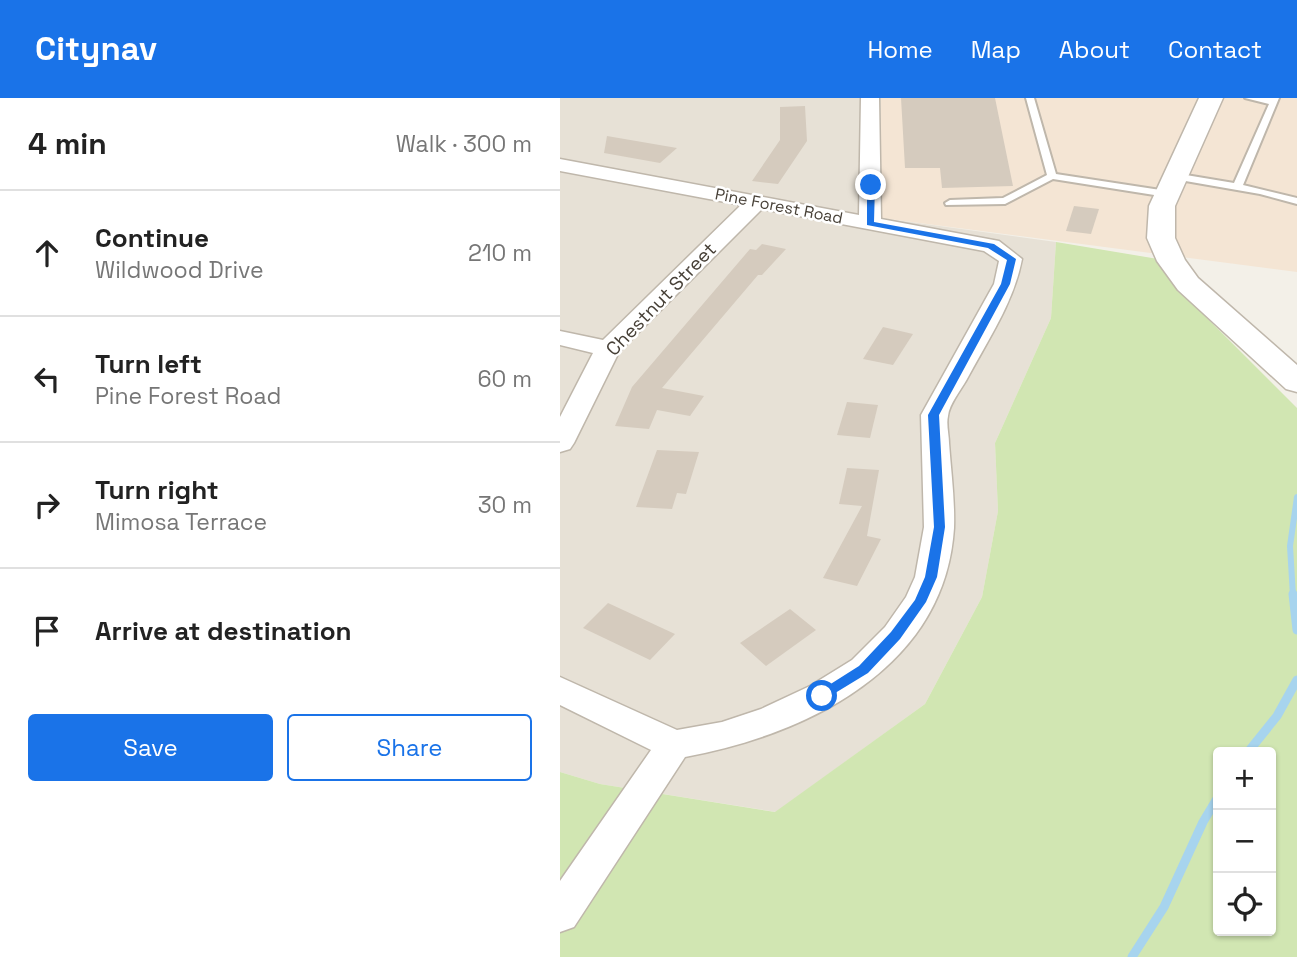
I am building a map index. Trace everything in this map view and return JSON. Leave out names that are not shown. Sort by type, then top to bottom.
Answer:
[{"type":"street","points":[[870,98],[870,223]]},
{"type":"street","points":[[1211,98],[1171,185],[1160,229],[1165,249],[1188,284],[1297,382]]},
{"type":"street","name":"Pine Forest Road","points":[[560,165],[991,246],[1011,259],[1006,284],[934,415],[939,527],[931,577],[920,602],[896,635],[864,669],[822,696],[772,720],[722,736],[674,746]]},
{"type":"street","name":"Chestnut Street","points":[[560,443],[608,349],[757,202]]},
{"type":"street","points":[[560,338],[608,349]]},
{"type":"street","points":[[560,690],[674,746],[560,914]]},
{"type":"lane","points":[[1030,98],[1052,176]]},
{"type":"lane","points":[[1237,187],[1274,100],[1250,98]]},
{"type":"lane","points":[[950,204],[1004,201],[1052,176],[1237,187],[1297,201]]},
{"type":"shaded area","points":[[560,98],[881,98],[881,218],[1056,242],[1051,318],[995,443],[998,511],[982,597],[925,704],[776,812],[600,784],[560,772]]},
{"type":"shaded area","points":[[881,98],[1297,98],[1297,272],[881,218]]},
{"type":"green space","points":[[1056,242],[1158,259],[1178,289],[1297,408],[1297,957],[560,957],[560,772],[600,784],[775,812],[925,704],[982,597],[998,511],[995,443],[1051,318]]},
{"type":"building","points":[[901,98],[995,98],[1013,186],[942,188],[940,168],[905,168]]},
{"type":"building","points":[[805,106],[807,141],[778,184],[752,181],[780,140],[780,107]]},
{"type":"building","points":[[607,136],[677,148],[660,163],[604,153]]},
{"type":"building","points":[[1074,206],[1099,209],[1091,234],[1066,231]]},
{"type":"building","points":[[762,244],[786,249],[762,275],[758,275],[662,388],[704,396],[690,416],[657,410],[649,429],[615,426],[632,387],[750,249],[756,250]]},
{"type":"building","points":[[883,327],[913,334],[893,365],[863,359]]},
{"type":"building","points":[[847,402],[878,405],[870,438],[837,435]]},
{"type":"building","points":[[657,450],[699,452],[686,494],[677,493],[672,509],[636,507]]},
{"type":"building","points":[[847,468],[879,470],[867,536],[881,539],[857,586],[823,578],[862,506],[839,504]]},
{"type":"building","points":[[608,603],[675,634],[650,660],[583,628]]},
{"type":"building","points":[[790,609],[816,630],[766,666],[740,643]]},
{"type":"waterway","points":[[1293,596],[1290,546],[1297,497]]},
{"type":"waterway","points":[[1293,594],[1297,630]]},
{"type":"waterway","points":[[1252,747],[1277,716],[1297,680]]},
{"type":"waterway","points":[[1132,957],[1164,907],[1213,805]]},
{"type":"route","points":[[822,696],[864,669],[896,635],[920,602],[931,577],[939,527],[934,415],[1006,284],[1011,259],[991,246],[870,223],[871,185]]}]
